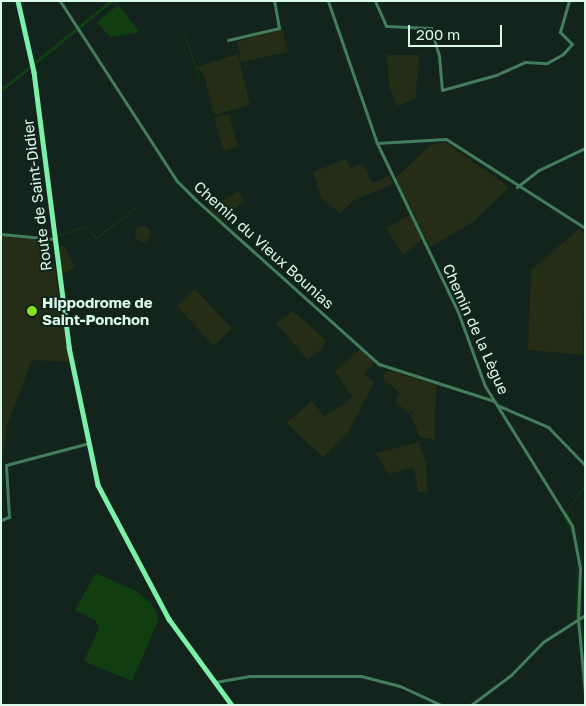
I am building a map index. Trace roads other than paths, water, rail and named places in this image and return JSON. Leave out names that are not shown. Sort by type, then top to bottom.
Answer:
[{"type":"main road","name":"Route de Saint-Didier","points":[[18,1],[33,63],[54,239],[72,360],[88,443],[101,494],[168,619],[232,705]]},
{"type":"street","name":"Chemin du Vieux Bounias","points":[[60,1],[177,181],[302,297],[383,367],[496,403],[548,427],[585,465]]},
{"type":"street","points":[[228,40],[279,28],[274,1]]},
{"type":"street","name":"Chemin de la Lègue","points":[[328,1],[377,143],[454,304],[496,403],[572,526],[580,568],[578,619],[585,693]]},
{"type":"street","points":[[375,1],[386,26],[431,28],[439,56],[442,90],[496,75],[525,62],[547,63],[563,54],[572,44],[560,32],[569,1]]},
{"type":"street","points":[[377,143],[446,139],[517,187],[585,228]]},
{"type":"street","points":[[517,187],[539,170],[585,148]]},
{"type":"street","points":[[1,234],[54,239]]},
{"type":"street","points":[[1,520],[9,517],[6,465],[88,443]]},
{"type":"street","points":[[471,705],[511,675],[543,642],[585,615]]},
{"type":"street","points":[[215,682],[250,676],[361,676],[400,686],[441,705]]},
{"type":"waterway","points":[[1,90],[111,1]]},
{"type":"waterway","points":[[114,1],[117,5]]},
{"type":"waterway","points":[[185,35],[198,76]]},
{"type":"waterway","points":[[56,236],[85,226],[96,238],[135,208]]},
{"type":"waterway","points":[[581,614],[581,556],[578,536],[566,511],[585,485]]},
{"type":"waterway","points":[[563,514],[572,533]]},
{"type":"waterway","points":[[576,618],[577,559]]},
{"type":"waterway","points":[[581,620],[583,643]]},
{"type":"place","name":"Hippodrome de Saint-Ponchon","points":[[32,311]]}]
